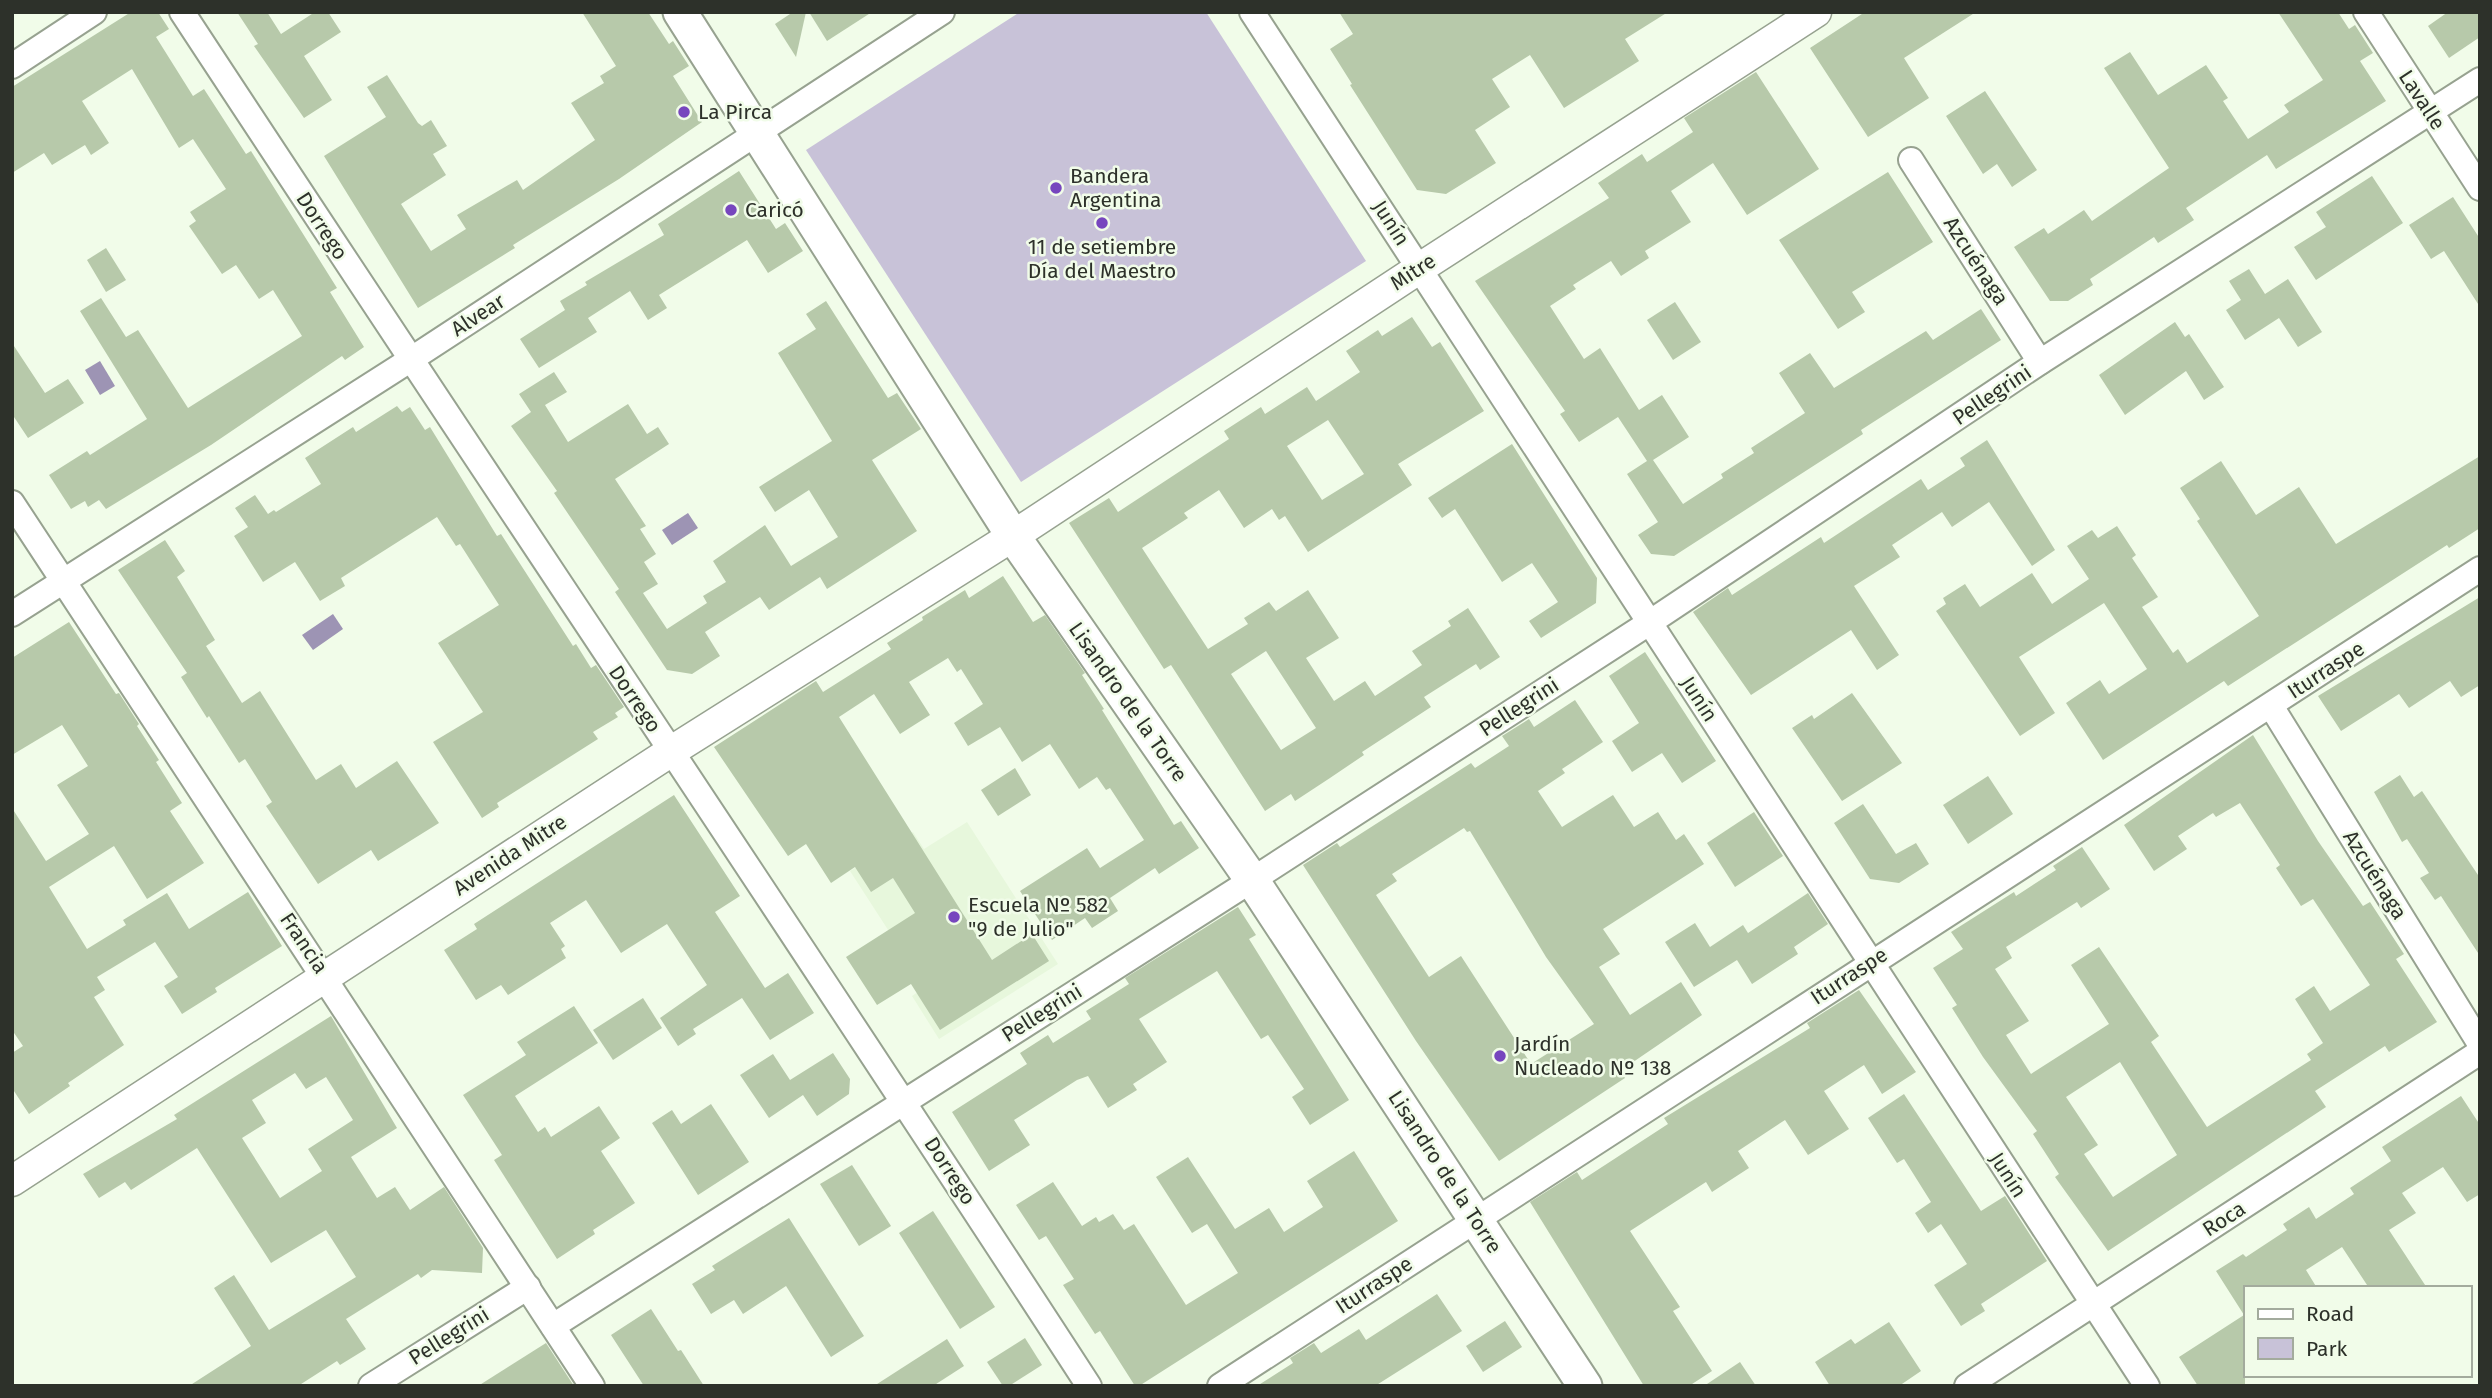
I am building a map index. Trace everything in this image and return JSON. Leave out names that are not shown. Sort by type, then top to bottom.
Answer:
[{"type":"main road","name":"Lisandro de la Torre","points":[[680,12],[755,134],[1013,536],[1252,880],[1585,1386]]},
{"type":"street","points":[[12,66],[94,12]]},
{"type":"street","name":"Dorrego","points":[[182,12],[670,752],[904,1100],[1089,1386]]},
{"type":"street","name":"Alvear","points":[[12,614],[410,360],[942,12]]},
{"type":"street","name":"Junín","points":[[1252,12],[2147,1386]]},
{"type":"street","name":"Lavalle","points":[[2366,12],[2480,188]]},
{"type":"street","name":"Mitre","points":[[1013,536],[1809,14]]},
{"type":"street","name":"Pellegrini","points":[[553,1326],[1252,880],[1649,623],[2040,362],[2480,80]]},
{"type":"street","name":"Azcuénaga","points":[[1911,160],[2040,362]]},
{"type":"street","name":"Francia","points":[[12,503],[325,975],[592,1386]]},
{"type":"street","name":"Avenida Mitre","points":[[12,1181],[670,752],[1013,536]]},
{"type":"street","name":"Iturraspe","points":[[1220,1386],[2480,569]]},
{"type":"street","name":"Azcuénaga","points":[[2270,706],[2480,1044]]},
{"type":"street","name":"Roca","points":[[1967,1386],[2480,1052]]},
{"type":"street","name":"Pellegrini","points":[[371,1386],[528,1287]]},
{"type":"shaded area","points":[[100,361],[115,386],[100,395],[85,370]]},
{"type":"shaded area","points":[[688,513],[698,528],[672,545],[662,530]]},
{"type":"shaded area","points":[[333,614],[343,629],[313,650],[302,635]]},
{"type":"shaded area","name":"Escuela Nº 582 \"9 de Julio\"","points":[[967,822],[1058,964],[939,1039],[912,996],[925,987],[850,871],[913,832],[924,849]]},
{"type":"green space","points":[[1020,12],[1206,12],[1366,261],[1021,482],[806,150]]},
{"type":"building","points":[[131,12],[158,12],[169,29],[156,37],[193,96],[204,89],[246,154],[251,151],[337,288],[330,292],[364,347],[345,360],[342,356],[211,445],[106,509],[99,500],[88,507],[85,501],[71,509],[49,475],[87,451],[90,455],[147,419],[80,311],[101,298],[126,337],[138,330],[188,408],[302,336],[273,290],[259,299],[236,265],[222,274],[189,226],[196,221],[190,212],[226,189],[193,139],[179,148],[132,69],[82,101],[109,143],[91,155],[85,145],[52,165],[44,153],[12,173],[12,87]]},
{"type":"building","points":[[237,12],[267,12],[281,34],[315,12],[328,12],[341,32],[304,56],[332,100],[304,118],[254,46],[258,44]]},
{"type":"building","points":[[582,12],[648,12],[669,44],[673,41],[689,66],[673,76],[702,122],[619,179],[513,245],[515,248],[418,308],[324,156],[386,117],[367,87],[387,75],[418,123],[422,126],[431,120],[447,146],[433,154],[446,175],[401,204],[431,251],[466,229],[457,215],[517,180],[523,190],[595,140],[571,103],[604,83],[600,76],[616,66]]},
{"type":"building","points":[[793,12],[806,12],[796,57],[775,24]]},
{"type":"building","points":[[809,12],[872,12],[827,41]]},
{"type":"building","points":[[1339,12],[1668,12],[1625,39],[1639,61],[1564,108],[1530,55],[1492,79],[1510,107],[1475,130],[1496,163],[1446,194],[1417,190],[1350,85],[1352,84],[1330,49],[1353,34]]},
{"type":"building","points":[[1865,12],[1976,12],[1904,58],[1929,98],[1868,137],[1810,48]]},
{"type":"building","points":[[2278,12],[2338,12],[2349,29],[2355,25],[2373,53],[2360,61],[2386,101],[2276,169],[2267,155],[2186,208],[2194,220],[2158,243],[2154,237],[2090,279],[2093,285],[2068,301],[2050,301],[2014,247],[2044,228],[2048,234],[2084,210],[2092,221],[2169,168],[2104,68],[2130,52],[2158,95],[2206,65],[2228,98],[2223,101],[2248,139],[2289,112],[2284,105],[2323,80]]},
{"type":"building","points":[[2448,12],[2480,12],[2480,37],[2449,58],[2428,26]]},
{"type":"building","points":[[1756,72],[1819,169],[1747,215],[1713,163],[1671,191],[1691,222],[1645,251],[1649,258],[1621,276],[1611,261],[1573,285],[1576,289],[1550,306],[1584,359],[1600,348],[1639,410],[1662,395],[1689,437],[1653,460],[1683,504],[1723,478],[1721,474],[1754,453],[1751,448],[1805,413],[1779,373],[1810,353],[1834,388],[1926,331],[1933,340],[1981,309],[2001,340],[1861,430],[1863,434],[1674,556],[1651,554],[1638,535],[1658,522],[1627,474],[1647,461],[1618,417],[1579,442],[1560,414],[1565,411],[1475,281],[1609,198],[1598,183],[1642,154],[1647,162],[1693,132],[1684,118]]},
{"type":"building","points":[[1985,91],[2037,170],[2012,187],[1997,164],[1983,174],[1946,116]]},
{"type":"building","points":[[739,171],[776,229],[785,223],[803,251],[768,273],[747,240],[659,295],[667,308],[648,320],[630,291],[588,318],[597,332],[539,368],[520,339],[565,310],[560,301],[587,285],[585,282],[664,235],[658,224]]},
{"type":"building","points":[[1888,172],[1933,242],[1852,292],[1865,312],[1838,329],[1779,240]]},
{"type":"building","points":[[2372,176],[2403,223],[2316,280],[2294,247],[2326,227],[2316,212]]},
{"type":"building","points":[[2453,197],[2480,239],[2480,307],[2444,251],[2431,259],[2409,225]]},
{"type":"building","points":[[106,248],[126,280],[106,292],[87,260]]},
{"type":"building","points":[[2249,269],[2265,294],[2288,279],[2322,332],[2298,347],[2279,318],[2245,340],[2226,310],[2241,300],[2229,281]]},
{"type":"building","points":[[826,301],[888,398],[897,393],[921,429],[872,460],[917,531],[827,589],[820,577],[769,610],[760,597],[705,632],[720,656],[692,674],[667,670],[615,592],[619,589],[554,493],[557,491],[511,426],[531,412],[519,394],[554,372],[567,392],[545,405],[568,442],[628,404],[647,434],[658,427],[669,444],[615,479],[646,526],[640,529],[656,554],[644,562],[658,584],[643,593],[667,629],[707,603],[703,596],[726,582],[713,561],[765,525],[791,566],[838,537],[809,490],[775,512],[759,487],[832,441],[778,353],[816,329],[806,314]]},
{"type":"building","points":[[1675,302],[1701,342],[1673,360],[1647,320]]},
{"type":"building","points":[[1412,317],[1432,347],[1440,342],[1484,411],[1398,464],[1412,485],[1308,552],[1285,516],[1279,520],[1272,509],[1244,528],[1219,490],[1184,513],[1188,518],[1142,548],[1208,649],[1248,624],[1244,618],[1269,602],[1276,611],[1308,590],[1339,638],[1306,658],[1334,701],[1365,681],[1375,696],[1422,665],[1412,651],[1451,626],[1448,621],[1468,608],[1500,657],[1480,670],[1476,664],[1424,697],[1431,707],[1362,752],[1364,755],[1295,801],[1291,794],[1265,811],[1171,665],[1164,669],[1069,523],[1109,498],[1118,512],[1229,439],[1224,431],[1261,407],[1265,414],[1307,387],[1316,401],[1360,372],[1346,351],[1378,330],[1382,336]],"holes":[[[1328,420],[1364,474],[1322,500],[1287,446]],[[1266,651],[1316,728],[1281,750],[1231,674]]]},
{"type":"building","points":[[2175,322],[2185,337],[2189,334],[2224,387],[2204,400],[2186,371],[2125,415],[2099,375]]},
{"type":"building","points":[[12,343],[45,393],[68,379],[84,403],[28,438],[12,414]]},
{"type":"building","points":[[397,406],[402,412],[410,407],[425,430],[430,427],[497,536],[501,534],[573,646],[576,644],[591,668],[596,665],[624,707],[615,713],[618,717],[593,732],[598,739],[497,803],[499,807],[482,818],[433,742],[483,712],[438,643],[499,605],[460,544],[456,546],[437,517],[341,578],[345,586],[320,601],[295,562],[263,582],[234,536],[248,527],[235,508],[255,495],[268,514],[274,510],[276,512],[321,484],[305,458],[353,427],[356,432]]},
{"type":"building","points":[[1987,440],[2055,550],[2032,566],[1989,502],[1952,527],[1942,512],[1892,545],[1900,557],[1854,586],[1899,655],[1877,670],[1851,630],[1751,695],[1693,612],[1728,588],[1732,595],[1821,537],[1824,543],[1921,479],[1928,490],[1965,466],[1960,458]]},
{"type":"building","points":[[1512,444],[1597,578],[1596,603],[1541,638],[1529,621],[1558,602],[1532,563],[1502,582],[1455,509],[1442,518],[1428,498]]},
{"type":"building","points":[[2480,456],[2480,528],[2449,548],[2447,545],[2228,686],[2224,681],[2103,760],[2066,703],[2100,680],[2109,694],[2147,669],[2104,603],[2019,657],[2055,713],[2020,736],[1936,611],[1946,604],[1943,598],[1965,584],[1980,607],[2032,573],[2052,604],[2089,579],[2067,546],[2092,530],[2098,538],[2117,526],[2136,555],[2132,558],[2158,597],[2142,607],[2173,653],[2178,649],[2187,663],[2259,616],[2197,521],[2200,519],[2180,488],[2221,461],[2256,515],[2299,487],[2336,544]]},
{"type":"building","points":[[165,540],[185,571],[177,577],[215,640],[206,646],[242,703],[260,691],[316,780],[341,764],[356,788],[397,761],[439,823],[378,861],[371,850],[318,884],[266,806],[272,802],[245,759],[239,763],[209,716],[207,718],[181,677],[187,673],[118,570]]},
{"type":"building","points":[[1003,576],[1033,622],[1045,615],[1085,673],[1082,675],[1104,709],[1102,710],[1174,825],[1181,821],[1199,848],[1159,874],[1155,868],[1110,898],[1118,911],[1092,928],[1085,918],[1052,940],[1020,891],[1087,848],[1100,868],[1144,840],[1110,788],[1106,790],[1097,777],[1079,789],[1050,744],[1022,762],[1000,727],[968,746],[954,723],[983,704],[961,669],[957,672],[948,658],[909,682],[930,715],[900,734],[874,694],[839,717],[992,960],[1032,934],[1049,961],[940,1030],[911,984],[877,1005],[846,957],[915,913],[893,878],[871,892],[855,867],[831,883],[806,844],[788,856],[714,747],[816,681],[823,692],[891,649],[887,643],[923,620],[922,617],[965,590],[969,598]]},
{"type":"building","points":[[2480,597],[2480,685],[2461,697],[2450,681],[2409,708],[2399,694],[2341,731],[2318,696]]},
{"type":"building","points":[[69,622],[139,724],[137,726],[159,760],[156,762],[182,803],[170,811],[204,863],[147,899],[114,846],[49,887],[87,949],[126,925],[123,920],[167,893],[189,929],[248,892],[282,946],[215,988],[217,992],[182,1014],[164,986],[178,977],[155,942],[97,977],[105,990],[94,997],[124,1045],[68,1083],[70,1086],[29,1114],[12,1088],[12,1053],[23,1046],[12,1030],[12,808],[46,861],[89,834],[57,785],[88,766],[62,725],[12,755],[12,658]]},
{"type":"building","points":[[1645,652],[1716,761],[1682,783],[1662,753],[1632,772],[1612,741],[1639,723],[1609,676]]},
{"type":"building","points":[[1852,693],[1902,763],[1842,801],[1792,728],[1812,715],[1814,719]]},
{"type":"building","points":[[1575,700],[1603,742],[1562,769],[1565,773],[1538,791],[1562,827],[1613,795],[1634,827],[1658,812],[1676,840],[1684,834],[1704,864],[1603,929],[1620,954],[1599,967],[1630,1015],[1681,982],[1702,1015],[1620,1071],[1625,1078],[1499,1161],[1416,1041],[1303,865],[1337,843],[1340,847],[1471,763],[1475,768],[1509,746],[1502,736],[1529,719],[1534,727]],"holes":[[[1464,828],[1467,832],[1470,831],[1546,957],[1594,1024],[1531,1064],[1461,956],[1429,977],[1376,895],[1397,881],[1392,874]]]},
{"type":"building","points":[[2253,735],[2318,841],[2363,906],[2370,902],[2404,954],[2396,959],[2437,1022],[2389,1052],[2385,1046],[2315,1091],[2326,1107],[2108,1251],[2055,1177],[2059,1174],[2033,1134],[2037,1131],[1983,1057],[1952,1008],[1957,1005],[1933,968],[1963,949],[1951,932],[2014,892],[2016,896],[2056,870],[2053,866],[2082,847],[2110,889],[2081,908],[2077,902],[2006,947],[2012,958],[1995,969],[2029,1021],[2006,1035],[2031,1074],[2109,1024],[2071,965],[2099,947],[2159,1036],[2151,1042],[2207,1127],[2311,1060],[2307,1054],[2323,1043],[2295,999],[2314,986],[2330,1011],[2370,985],[2313,899],[2301,906],[2276,868],[2280,865],[2240,803],[2216,817],[2213,813],[2178,836],[2187,849],[2154,871],[2124,825]],"holes":[[[2120,1062],[2177,1155],[2113,1197],[2084,1154],[2098,1145],[2066,1097]]]},
{"type":"building","points":[[1015,768],[1031,795],[998,816],[981,790]]},
{"type":"building","points":[[2400,775],[2414,797],[2422,791],[2480,878],[2480,956],[2441,896],[2435,900],[2420,878],[2429,873],[2407,839],[2402,842],[2374,792]]},
{"type":"building","points":[[1988,776],[2013,814],[1968,844],[1943,805]]},
{"type":"building","points":[[674,795],[740,896],[715,912],[765,988],[788,973],[814,1013],[770,1040],[742,998],[693,1029],[696,1034],[678,1046],[660,1018],[707,985],[667,924],[621,953],[586,900],[550,923],[565,946],[561,949],[566,958],[508,995],[501,985],[476,1000],[444,950],[477,929],[474,924]]},
{"type":"building","points":[[1863,804],[1896,854],[1916,843],[1929,864],[1899,883],[1870,879],[1834,823]]},
{"type":"building","points":[[1754,812],[1783,856],[1735,887],[1707,843]]},
{"type":"building","points":[[1808,893],[1828,924],[1794,947],[1798,954],[1752,984],[1737,960],[1694,987],[1665,942],[1695,923],[1710,947],[1743,925],[1748,933]]},
{"type":"building","points":[[1238,907],[1256,935],[1249,939],[1349,1100],[1310,1125],[1292,1097],[1304,1089],[1268,1035],[1261,1039],[1217,971],[1139,1019],[1167,1062],[1133,1084],[1137,1090],[1108,1108],[1088,1076],[1077,1080],[1014,1120],[1030,1145],[989,1171],[952,1112],[1027,1064],[1020,1053],[1048,1035],[1053,1043],[1091,1019],[1086,1011],[1129,984],[1125,978]]},
{"type":"building","points":[[1859,990],[1916,1072],[1882,1094],[1864,1065],[1824,1091],[1849,1129],[1808,1155],[1785,1120],[1738,1151],[1749,1168],[1712,1192],[1706,1182],[1630,1231],[1680,1307],[1673,1311],[1712,1371],[1689,1386],[1644,1386],[1530,1202],[1577,1172],[1582,1180],[1668,1124],[1664,1118],[1810,1028],[1807,1023]]},
{"type":"building","points":[[643,998],[662,1028],[613,1060],[593,1030]]},
{"type":"building","points":[[574,1006],[598,1043],[515,1096],[538,1132],[545,1127],[551,1137],[599,1106],[620,1138],[601,1151],[635,1203],[593,1230],[595,1234],[557,1259],[494,1160],[502,1155],[463,1095],[526,1055],[517,1042]]},
{"type":"building","points":[[331,1016],[397,1128],[351,1157],[377,1198],[395,1187],[410,1210],[444,1187],[483,1248],[482,1273],[432,1270],[421,1278],[418,1274],[346,1319],[366,1349],[340,1365],[337,1361],[298,1386],[189,1386],[251,1346],[214,1288],[234,1275],[269,1330],[356,1277],[326,1230],[271,1263],[197,1148],[131,1190],[125,1182],[99,1198],[83,1174],[177,1119],[174,1115]],"holes":[[[295,1073],[306,1089],[326,1077],[353,1120],[308,1149],[322,1171],[280,1198],[242,1138],[266,1123],[252,1100]]]},
{"type":"building","points":[[833,1053],[850,1079],[849,1094],[817,1116],[803,1095],[769,1118],[740,1075],[773,1054],[790,1080]]},
{"type":"building","points":[[1904,1094],[1981,1211],[2005,1196],[2047,1261],[1981,1304],[1985,1311],[1961,1326],[1934,1285],[1967,1264],[1941,1224],[1928,1233],[1915,1213],[1931,1202],[1904,1159],[1897,1163],[1868,1118]]},
{"type":"building","points":[[2461,1096],[2480,1125],[2480,1194],[2467,1202],[2443,1167],[2402,1193],[2416,1213],[2389,1230],[2426,1286],[2368,1286],[2342,1247],[2306,1270],[2316,1286],[2244,1286],[2244,1315],[2216,1271],[2243,1254],[2246,1257],[2287,1230],[2283,1224],[2309,1207],[2316,1219],[2354,1194],[2350,1188],[2391,1161],[2382,1147]]},
{"type":"building","points":[[711,1104],[749,1162],[698,1195],[652,1123],[672,1110],[681,1124]]},
{"type":"building","points":[[1354,1151],[1398,1221],[1139,1386],[1135,1386],[1100,1331],[1095,1334],[1063,1285],[1074,1279],[1046,1236],[1039,1240],[1016,1205],[1053,1182],[1082,1226],[1096,1217],[1099,1222],[1113,1214],[1124,1230],[1134,1224],[1186,1305],[1238,1273],[1207,1224],[1192,1233],[1156,1177],[1188,1157],[1235,1229],[1269,1208],[1284,1232],[1323,1207],[1307,1181]]},
{"type":"building","points":[[852,1165],[891,1226],[859,1246],[820,1184]]},
{"type":"building","points":[[933,1211],[995,1307],[960,1329],[899,1233]]},
{"type":"building","points":[[789,1218],[864,1336],[831,1357],[786,1286],[743,1314],[734,1300],[711,1314],[692,1284],[715,1270],[712,1266]]},
{"type":"building","points":[[1437,1294],[1462,1331],[1375,1386],[1257,1386],[1293,1363],[1290,1358],[1314,1343],[1321,1353],[1359,1329],[1366,1340]]},
{"type":"building","points":[[651,1309],[704,1386],[644,1386],[611,1335]]},
{"type":"building","points":[[2244,1315],[2245,1386],[2198,1386],[2179,1357]]},
{"type":"building","points":[[1505,1321],[1522,1347],[1483,1372],[1466,1346]]},
{"type":"building","points":[[1889,1322],[1921,1371],[1899,1386],[1830,1386],[1815,1362],[1851,1339],[1855,1344]]},
{"type":"building","points":[[1025,1338],[1042,1365],[1009,1386],[1003,1386],[987,1362]]},
{"type":"building","points":[[947,1339],[964,1366],[933,1386],[874,1386]]},
{"type":"building","points":[[546,1343],[574,1386],[478,1386]]},
{"type":"building","points":[[1740,1362],[1756,1386],[1704,1386]]},
{"type":"place","name":"La Pirca","points":[[684,112]]},
{"type":"place","name":"Bandera Argentina","points":[[1056,188]]},
{"type":"place","name":"Caricó","points":[[731,210]]},
{"type":"place","name":"11 de setiembre Día del Maestro","points":[[1102,223]]},
{"type":"place","name":"Escuela Nº 582 \"9 de Julio\"","points":[[954,917]]},
{"type":"place","name":"Jardín Nucleado Nº 138","points":[[1500,1056]]}]
